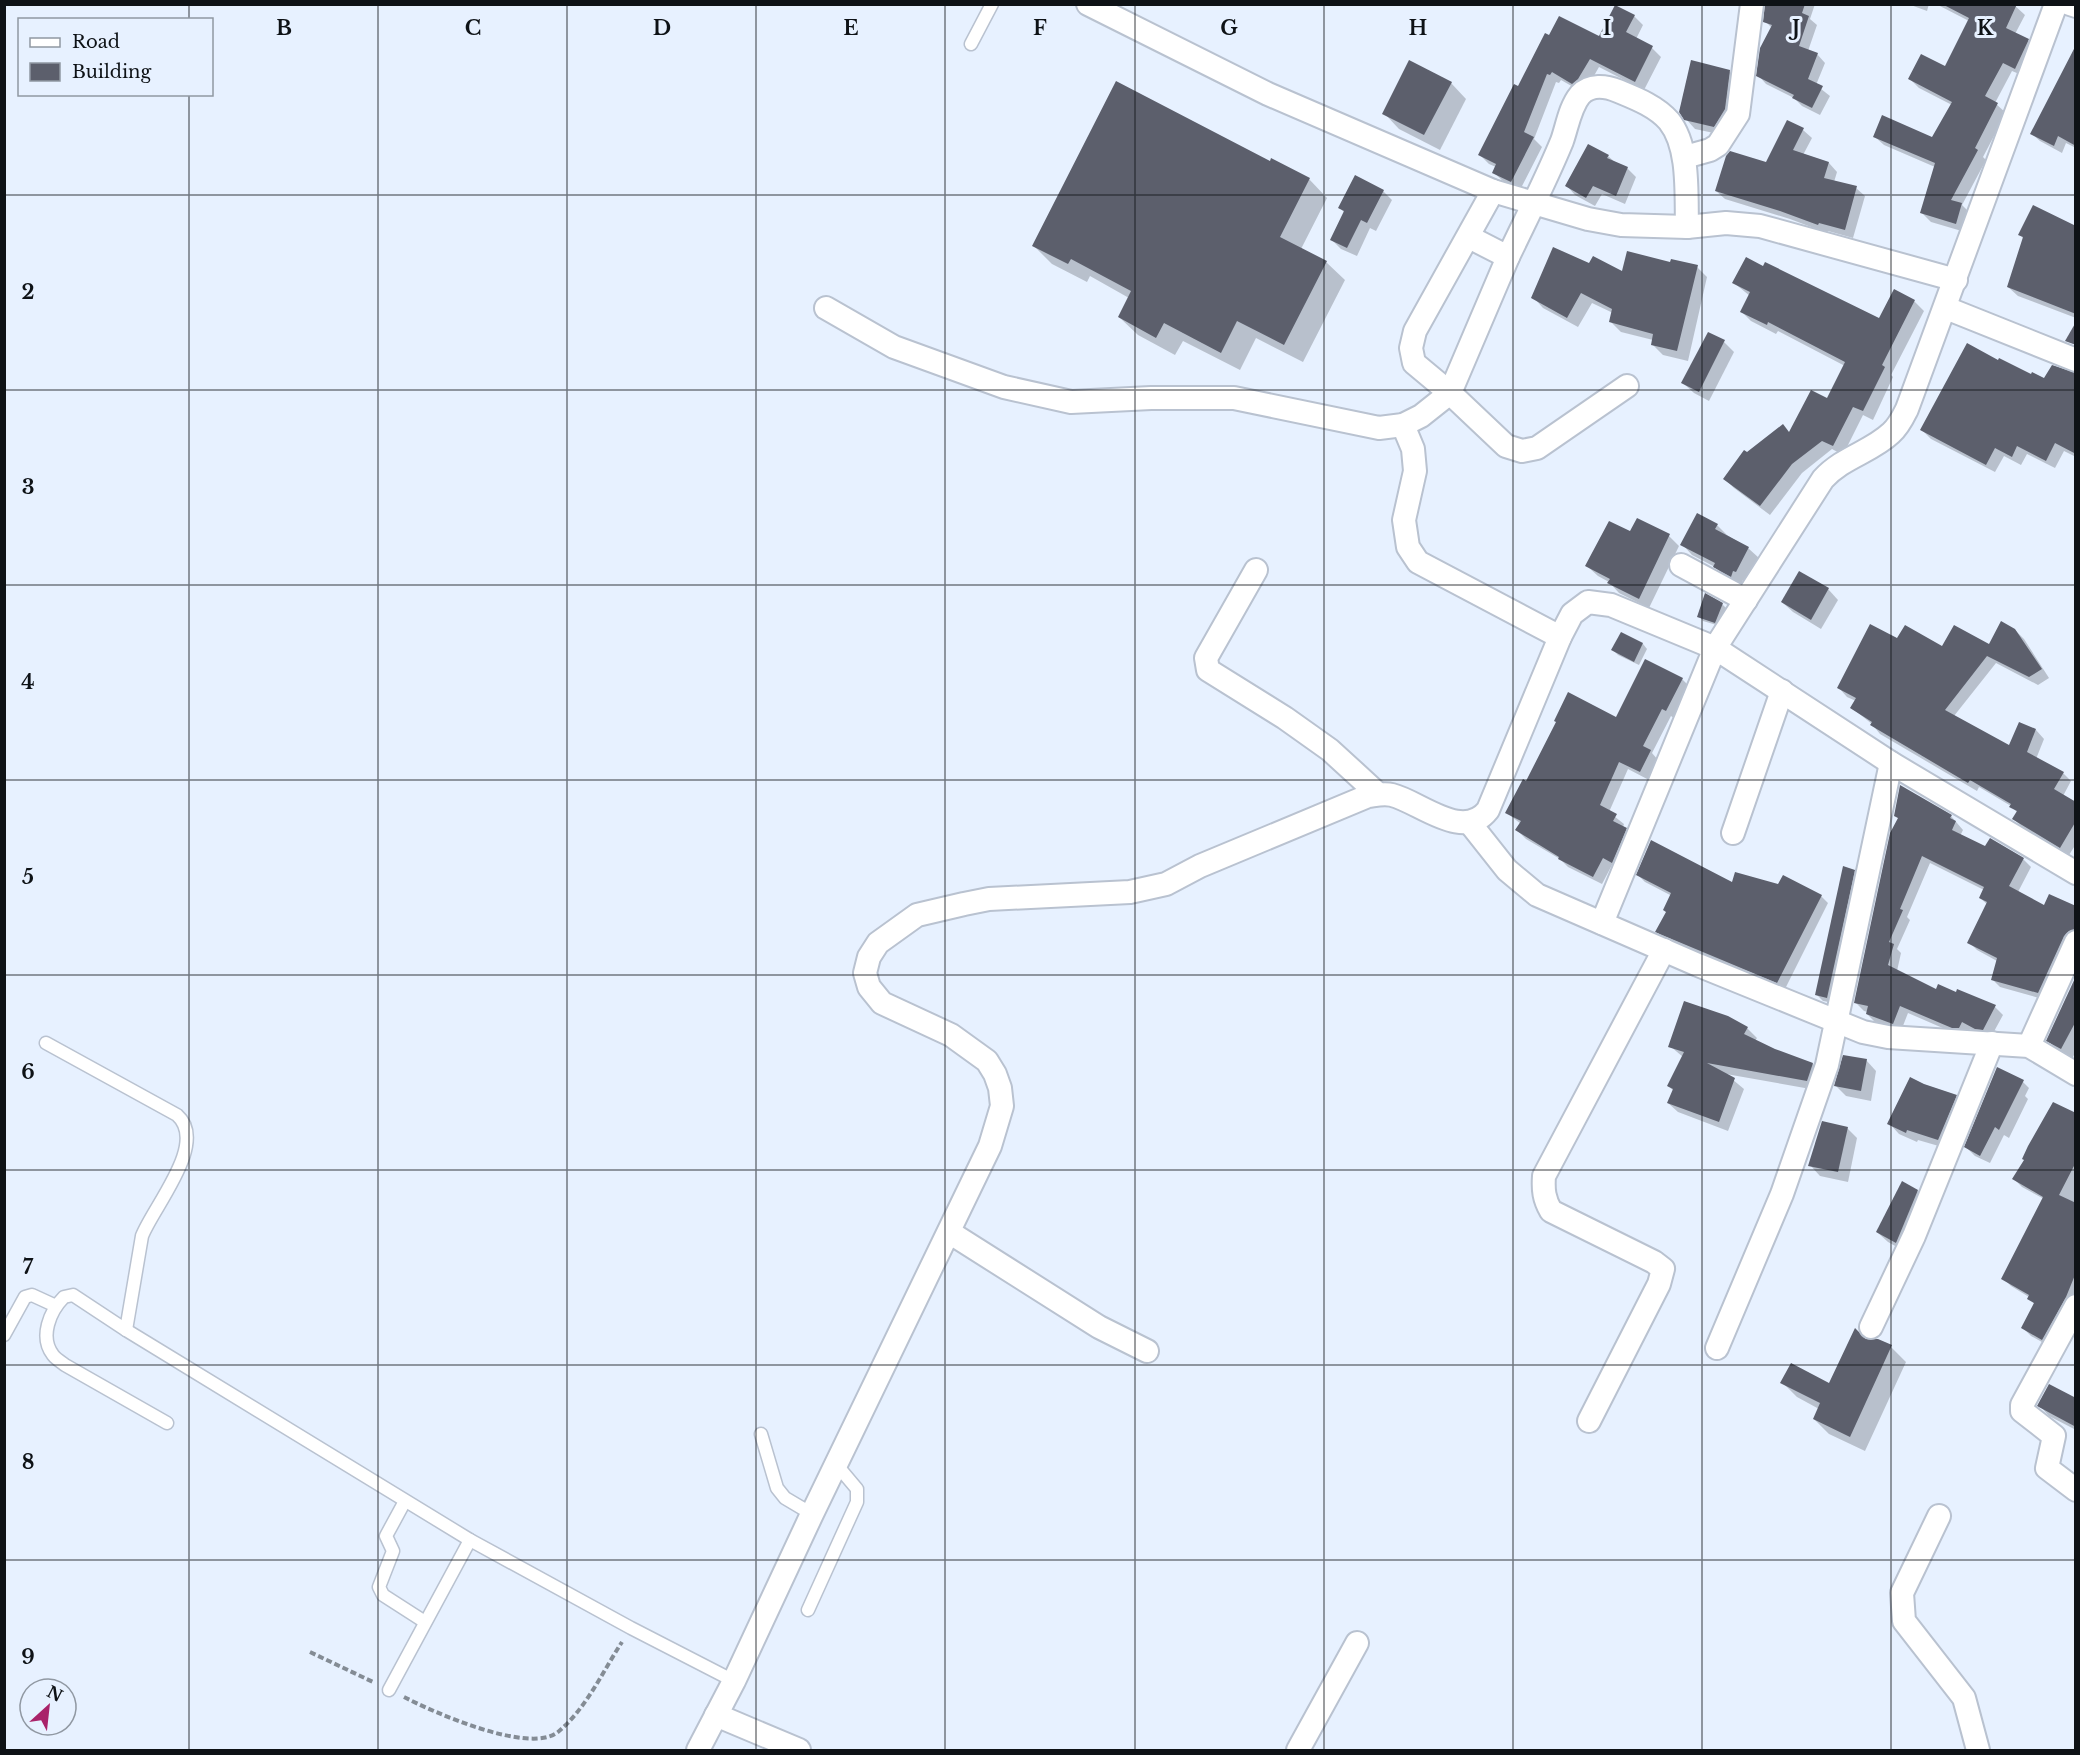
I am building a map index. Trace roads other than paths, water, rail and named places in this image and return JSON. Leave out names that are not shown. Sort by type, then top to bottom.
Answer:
[{"type":"street","points":[[1088,4],[1268,94],[1492,191],[1588,219],[1621,225],[1687,227],[1726,223],[1760,226],[1956,280]]},
{"type":"street","points":[[1685,156],[1710,150],[1718,145],[1738,114],[1752,4]]},
{"type":"street","points":[[1602,924],[1715,648],[1823,479],[1842,461],[1881,441],[1899,424],[1907,408],[1946,308],[2056,4]]},
{"type":"street","points":[[2070,4],[2076,6]]},
{"type":"street","points":[[826,308],[894,347],[1004,387],[1071,402],[1151,398],[1234,398],[1379,428],[1403,424],[1421,416],[1450,393],[1508,257],[1562,141],[1579,97],[1586,90],[1594,87],[1615,90],[1645,103],[1669,122],[1685,156],[1687,227]]},
{"type":"street","points":[[1492,191],[1469,237],[1415,331],[1411,348],[1414,363],[1450,393],[1506,446],[1522,451],[1537,448],[1626,386]]},
{"type":"street","points":[[1469,237],[1508,257]]},
{"type":"street","points":[[1946,308],[2076,360]]},
{"type":"street","points":[[1403,424],[1413,449],[1415,471],[1404,520],[1408,547],[1418,562],[1560,637]]},
{"type":"street","points":[[1681,565],[1746,600]]},
{"type":"street","points":[[1256,570],[1206,658],[1208,670],[1285,718],[1330,750],[1378,794]]},
{"type":"street","points":[[698,1750],[734,1681],[990,1146],[1002,1106],[1000,1088],[987,1061],[951,1035],[882,1003],[869,987],[865,973],[869,957],[878,943],[900,925],[917,915],[989,899],[1130,892],[1166,884],[1200,866],[1353,801],[1378,794],[1402,799],[1456,822],[1469,822],[1488,810],[1560,637],[1572,614],[1588,602],[1611,605],[1715,648],[1891,763],[2076,873]]},
{"type":"street","points":[[1733,833],[1782,691]]},
{"type":"street","points":[[1717,1348],[1782,1194],[1827,1065],[1891,763]]},
{"type":"street","points":[[1469,822],[1495,858],[1521,884],[1537,895],[1664,951],[1863,1032],[1888,1037],[2029,1046],[2076,1074]]},
{"type":"street","points":[[2029,1046],[2076,942]]},
{"type":"street","points":[[1589,1421],[1659,1284],[1663,1269],[1654,1262],[1551,1211],[1545,1200],[1544,1176],[1664,951]]},
{"type":"street","points":[[1871,1327],[1914,1236],[1992,1043]]},
{"type":"street","points":[[949,1232],[1099,1327],[1147,1351]]},
{"type":"street","points":[[2076,1306],[2022,1405],[2022,1411],[2054,1436],[2047,1468],[2076,1490]]},
{"type":"street","points":[[1939,1516],[1902,1593],[1904,1621],[1964,1698],[1978,1750]]},
{"type":"street","points":[[1298,1750],[1357,1643]]},
{"type":"street","points":[[716,1715],[799,1750]]},
{"type":"lane","points":[[971,44],[992,4]]},
{"type":"lane","points":[[46,1043],[177,1115],[184,1121],[187,1128],[184,1152],[177,1173],[142,1236],[126,1330]]},
{"type":"lane","points":[[4,1335],[25,1297],[32,1295],[56,1306]]},
{"type":"lane","points":[[167,1423],[53,1356],[46,1334],[48,1323],[56,1306],[64,1297],[73,1295],[126,1330],[470,1540],[631,1629],[734,1681]]},
{"type":"lane","points":[[761,1434],[777,1488],[785,1498],[812,1514]]},
{"type":"lane","points":[[808,1610],[857,1502],[857,1489],[836,1464]]},
{"type":"lane","points":[[405,1501],[386,1536],[393,1551],[379,1587],[382,1595],[425,1623]]},
{"type":"lane","points":[[389,1690],[470,1540]]}]
